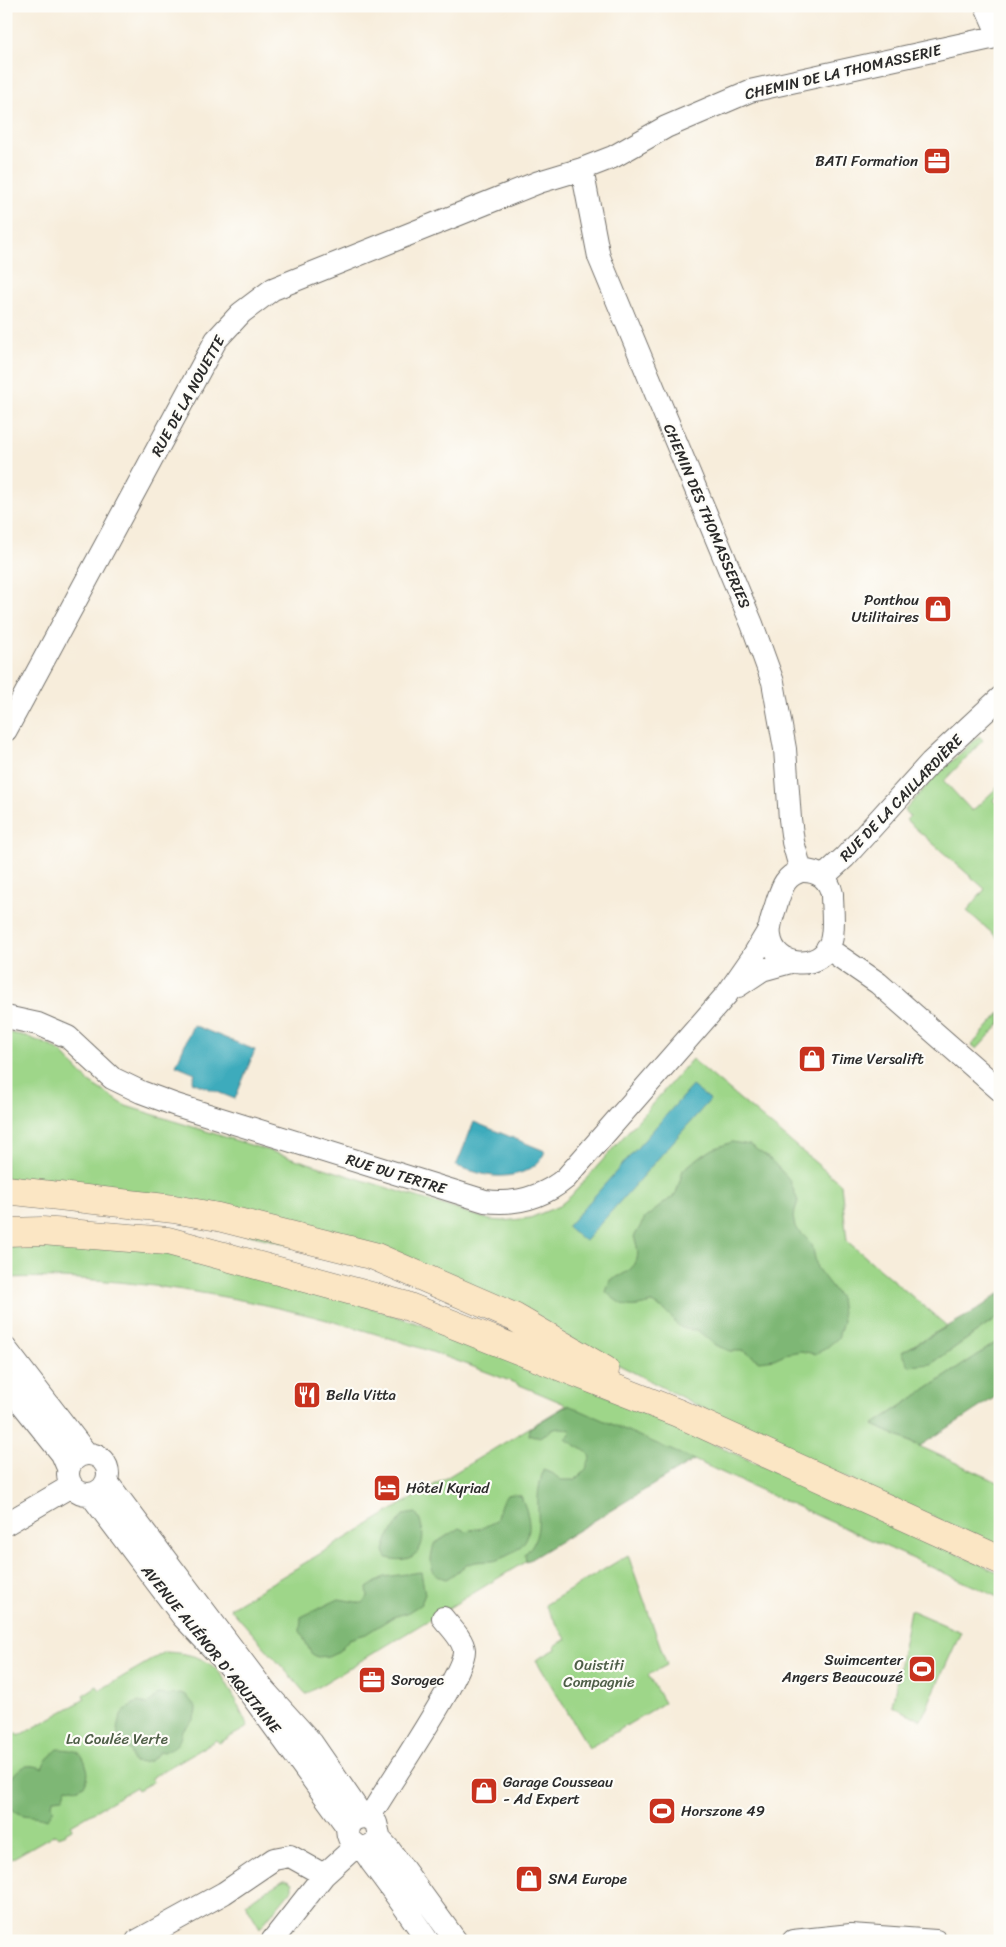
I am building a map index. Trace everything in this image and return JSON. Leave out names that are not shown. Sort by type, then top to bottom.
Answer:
[{"type":"main road","points":[[6,1190],[174,1209],[218,1217],[374,1256],[514,1316],[678,1413]]},
{"type":"main road","points":[[6,1232],[42,1230],[168,1241],[404,1305],[678,1413],[1000,1560]]},
{"type":"street","points":[[986,6],[1000,37]]},
{"type":"street","name":"CHEMIN DE LA THOMASSERIE","points":[[582,169],[613,157],[666,127],[750,91],[1000,37]]},
{"type":"street","name":"RUE DE LA NOUETTE","points":[[6,730],[216,340],[241,313],[272,290],[539,182],[582,169]]},
{"type":"street","name":"CHEMIN DES THOMASSERIES","points":[[582,169],[599,257],[752,624],[773,682],[785,749],[791,827],[802,871]]},
{"type":"street","name":"RUE DE LA CAILLARDIÈRE","points":[[823,877],[845,857],[931,762],[1000,698]]},
{"type":"street","points":[[802,871],[812,872],[823,877],[831,888],[832,894],[832,934],[827,948],[815,960],[807,963],[791,962],[779,955],[771,942],[770,928],[782,886],[790,876],[802,871]]},
{"type":"street","name":"RUE DU TERTRE","points":[[6,1017],[38,1024],[68,1037],[112,1078],[124,1085],[176,1105],[485,1201],[508,1203],[536,1197],[547,1192],[566,1178],[727,994],[770,928]]},
{"type":"street","points":[[827,948],[878,982],[1000,1090]]},
{"type":"street","name":"RUE DU TERTRE","points":[[727,994],[762,970],[791,962]]},
{"type":"street","points":[[6,1349],[86,1453]]},
{"type":"street","name":"AVENUE ALIÉNOR D'AQUITAINE","points":[[6,1384],[62,1454],[183,1617],[232,1669],[362,1832],[428,1941]]},
{"type":"street","points":[[6,1524],[108,1472],[105,1462],[94,1454],[86,1453],[75,1458],[84,1483]]},
{"type":"street","name":"AVENUE ALIÉNOR D'AQUITAINE","points":[[84,1483],[312,1743],[345,1789],[362,1832],[389,1849],[456,1941]]},
{"type":"street","points":[[272,1941],[324,1875],[362,1832],[390,1782],[444,1697],[463,1658],[463,1647],[443,1618]]},
{"type":"street","points":[[345,1789],[371,1792],[390,1782]]},
{"type":"street","points":[[137,1941],[224,1893],[274,1859],[290,1856],[324,1875]]},
{"type":"street","points":[[793,1941],[851,1935],[936,1941]]},
{"type":"green space","points":[[979,736],[983,740],[944,781],[972,811],[1000,785],[1000,794],[993,800],[1000,808],[1000,940],[967,911],[985,889],[906,820],[910,816],[905,810],[933,779]]},
{"type":"green space","points":[[1000,1013],[1000,1024],[977,1049],[972,1045]]},
{"type":"green space","points":[[6,1032],[26,1036],[53,1047],[62,1053],[89,1082],[126,1106],[490,1220],[503,1221],[530,1218],[559,1206],[571,1196],[692,1059],[841,1184],[847,1241],[947,1326],[902,1352],[931,1364],[1000,1316],[1000,1340],[873,1425],[1000,1483],[1000,1547],[782,1449],[497,1302],[450,1282],[6,1178]]},
{"type":"green space","points":[[732,1142],[750,1145],[770,1159],[789,1179],[798,1201],[793,1217],[795,1227],[812,1244],[817,1268],[840,1298],[843,1321],[838,1338],[825,1349],[815,1354],[801,1351],[760,1361],[744,1351],[730,1351],[715,1345],[697,1330],[680,1327],[668,1313],[652,1303],[627,1306],[606,1292],[610,1280],[625,1273],[634,1264],[638,1253],[634,1237],[645,1218],[676,1194],[683,1170],[713,1149]]},
{"type":"green space","points":[[48,1236],[106,1242],[259,1269],[538,1365],[1000,1573],[1000,1598],[694,1460],[306,1694],[230,1608],[567,1405],[467,1364],[365,1330],[260,1304],[207,1294],[117,1282],[61,1278],[6,1278],[6,1247],[19,1245],[47,1246]]},
{"type":"green space","points":[[1000,1293],[1000,1316],[931,1364],[909,1366],[902,1352],[977,1310]]},
{"type":"green space","points":[[1000,1340],[1000,1394],[920,1446],[873,1425]]},
{"type":"green space","points":[[568,1405],[694,1460],[526,1562],[525,1554],[531,1547],[537,1534],[538,1495],[543,1470],[552,1473],[561,1480],[575,1480],[586,1469],[591,1457],[566,1439],[572,1431],[564,1428],[558,1428],[540,1437],[529,1435],[530,1428]]},
{"type":"green space","points":[[507,1495],[521,1496],[528,1517],[528,1534],[525,1541],[511,1554],[497,1560],[469,1564],[446,1579],[436,1574],[431,1566],[434,1544],[459,1528],[465,1531],[482,1528],[496,1521],[501,1504]]},
{"type":"green space","points":[[416,1513],[423,1532],[420,1548],[408,1558],[399,1560],[387,1558],[384,1551],[388,1538],[403,1515]]},
{"type":"green space","name":"Ouistiti Compagnie","points":[[628,1555],[667,1665],[648,1675],[664,1703],[589,1748],[536,1660],[556,1649],[555,1646],[566,1639],[545,1605]]},
{"type":"green space","points":[[421,1572],[425,1594],[421,1604],[407,1613],[393,1617],[366,1634],[349,1639],[339,1651],[328,1656],[317,1657],[311,1653],[300,1631],[301,1617],[339,1599],[362,1603],[368,1597],[367,1588],[384,1577]]},
{"type":"green space","name":"Swimcenter Angers Beaucouzé","points":[[910,1610],[961,1632],[921,1720],[892,1706]]},
{"type":"green space","name":"La Coulée Verte","points":[[165,1652],[184,1654],[211,1664],[227,1684],[248,1727],[219,1743],[216,1740],[151,1778],[153,1782],[138,1790],[136,1787],[71,1825],[72,1829],[58,1837],[55,1834],[6,1862],[6,1739],[17,1733],[19,1736],[85,1699],[83,1695],[97,1686],[100,1690]]},
{"type":"green space","points":[[158,1694],[185,1694],[196,1707],[194,1718],[182,1730],[179,1742],[175,1746],[164,1752],[160,1751],[149,1761],[142,1763],[133,1762],[130,1750],[123,1745],[119,1738],[118,1724],[125,1710],[131,1705],[139,1702],[147,1705]]},
{"type":"green space","points":[[58,1749],[76,1751],[82,1756],[88,1773],[85,1784],[77,1789],[67,1787],[63,1798],[53,1799],[52,1805],[54,1809],[47,1819],[17,1812],[10,1805],[6,1788],[16,1772],[29,1766],[42,1768],[46,1760]]},
{"type":"green space","points":[[284,1880],[292,1883],[292,1889],[260,1928],[245,1903]]},
{"type":"water","points":[[193,1025],[255,1050],[235,1099],[192,1082],[195,1073],[176,1065]]},
{"type":"water","points":[[692,1086],[710,1100],[585,1241],[567,1227]]},
{"type":"water","points":[[474,1122],[545,1151],[536,1165],[521,1173],[512,1175],[487,1175],[456,1166]]},
{"type":"place","name":"BATI Formation","points":[[937,161]]},
{"type":"place","name":"Ponthou Utilitaires","points":[[938,609]]},
{"type":"place","name":"Time Versalift","points":[[812,1059]]},
{"type":"place","name":"Bella Vitta","points":[[307,1395]]},
{"type":"place","name":"Hôtel Kyriad","points":[[387,1488]]},
{"type":"place","name":"Swimcenter Angers Beaucouzé","points":[[922,1669]]},
{"type":"place","name":"Sorogec","points":[[372,1680]]},
{"type":"place","name":"Garage Cousseau - Ad Expert","points":[[484,1791]]},
{"type":"place","name":"Horszone 49","points":[[662,1811]]},
{"type":"place","name":"SNA Europe","points":[[529,1879]]}]
